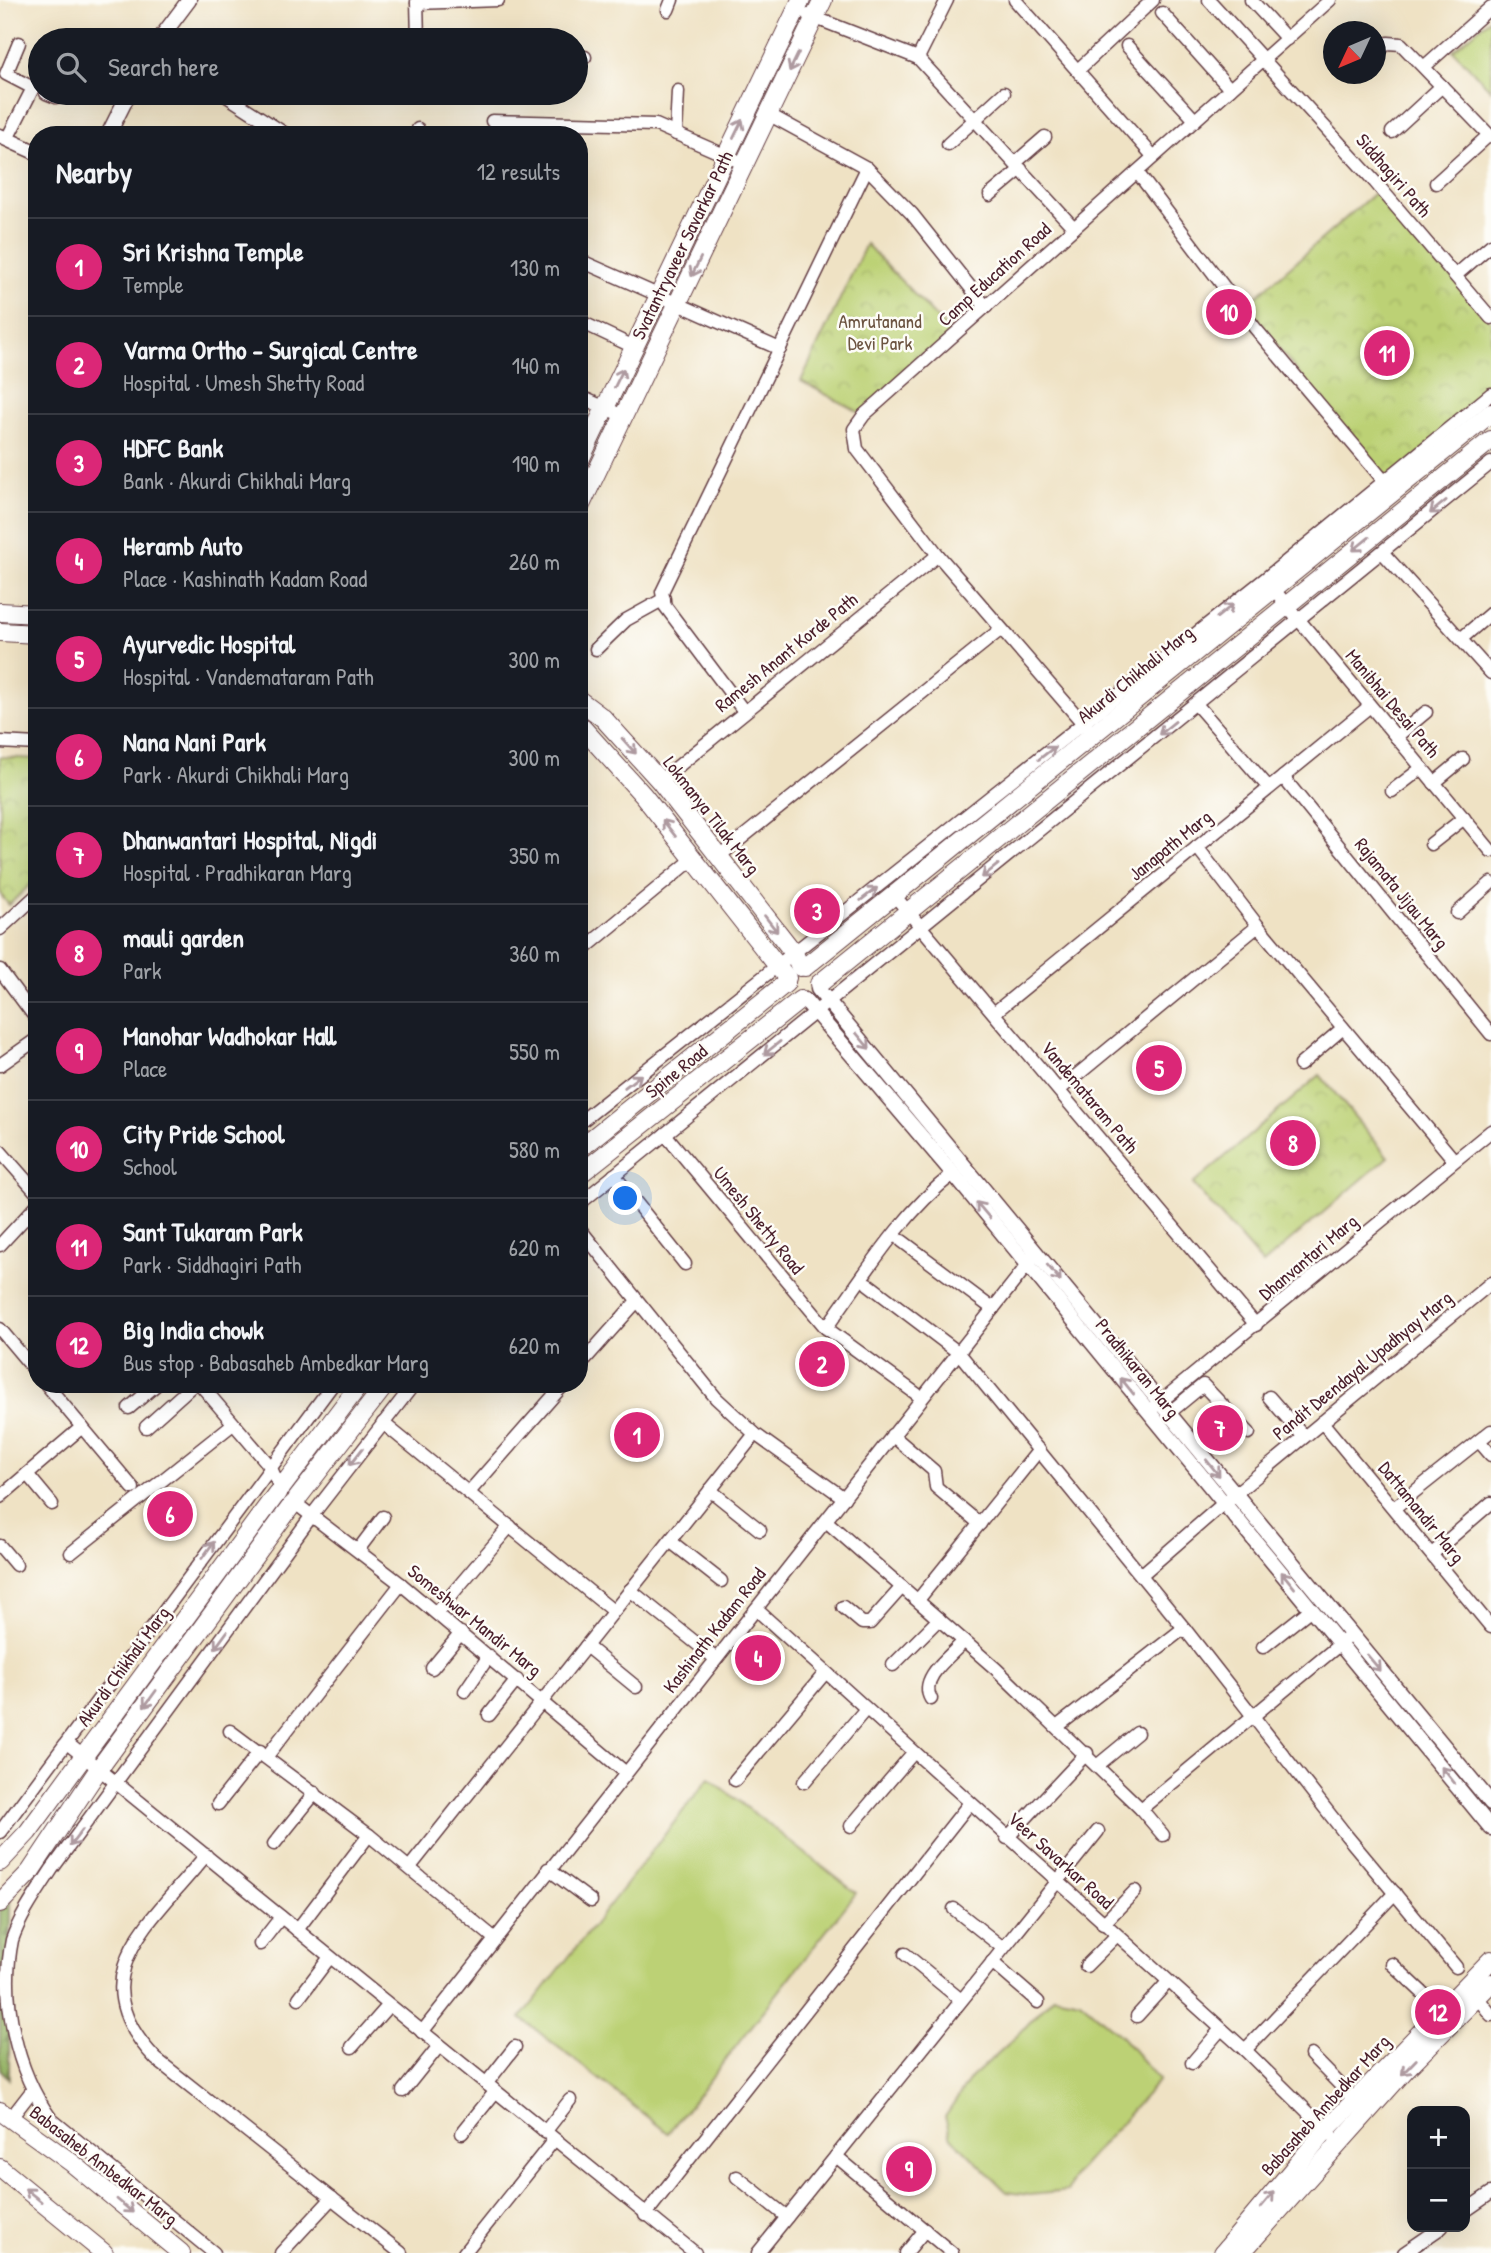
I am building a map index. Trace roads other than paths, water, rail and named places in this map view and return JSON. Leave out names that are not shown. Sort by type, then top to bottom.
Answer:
[{"type":"main road","name":"Svatantryaveer Savarkar Path","points":[[588,490],[823,0]]},
{"type":"main road","name":"Svatantryaveer Savarkar Path","points":[[588,443],[798,5]]},
{"type":"main road","name":"Akurdi Chikhali Marg","points":[[588,1141],[792,969],[894,895],[1088,730],[1269,584],[1491,413]]},
{"type":"main road","points":[[815,998],[908,912],[1491,440]]},
{"type":"main road","points":[[0,612],[28,614]]},
{"type":"main road","points":[[0,632],[28,634]]},
{"type":"main road","name":"Lokmanya Tilak Marg","points":[[588,706],[603,718],[660,780],[718,857],[792,969]]},
{"type":"main road","points":[[588,733],[606,751],[693,859],[792,969],[815,973],[815,998]]},
{"type":"main road","points":[[792,969],[790,994],[815,998]]},
{"type":"main road","name":"Spine Road","points":[[588,1168],[815,998]]},
{"type":"main road","name":"Akurdi Chikhali Marg","points":[[0,1861],[28,1832],[353,1393]]},
{"type":"main road","points":[[0,1903],[30,1872],[98,1770],[379,1393]]},
{"type":"main road","points":[[280,1489],[280,1504],[295,1503]]},
{"type":"main road","name":"Babasaheb Ambedkar Marg","points":[[1223,2253],[1472,1990],[1491,1960]]},
{"type":"main road","name":"Babasaheb Ambedkar Marg","points":[[1241,2253],[1332,2136],[1355,2100],[1441,2011],[1472,1990],[1491,1983]]},
{"type":"main road","name":"Babasaheb Ambedkar Marg","points":[[5,2115],[72,2163],[181,2253]]},
{"type":"main road","points":[[0,2168],[104,2253]]},
{"type":"street","points":[[418,28],[417,2],[498,0]]},
{"type":"street","points":[[918,58],[947,0]]},
{"type":"street","points":[[1015,0],[1153,156]]},
{"type":"street","name":"Siddhagiri Path","points":[[1209,0],[1265,59],[1491,318]]},
{"type":"street","points":[[1251,0],[1287,39]]},
{"type":"street","points":[[169,28],[187,1]]},
{"type":"street","points":[[1078,71],[1150,1]]},
{"type":"street","name":"Camp Education Road","points":[[1088,730],[937,555],[857,449],[854,429],[864,415],[1327,1]]},
{"type":"street","points":[[798,5],[814,18],[859,33],[918,58],[1074,228]]},
{"type":"street","points":[[1426,66],[1491,8]]},
{"type":"street","points":[[1162,13],[1230,89]]},
{"type":"street","points":[[1386,47],[1396,41],[1426,66],[1490,136],[1436,183]]},
{"type":"street","points":[[19,43],[6,74],[28,84]]},
{"type":"street","points":[[1127,46],[1195,120]]},
{"type":"street","points":[[1392,132],[1442,86]]},
{"type":"street","points":[[676,134],[678,91]]},
{"type":"street","points":[[948,144],[1004,93]]},
{"type":"street","points":[[28,105],[3,137],[28,149]]},
{"type":"street","points":[[112,126],[123,105]]},
{"type":"street","points":[[241,105],[273,126]]},
{"type":"street","points":[[768,114],[867,169],[912,214],[986,307]]},
{"type":"street","points":[[492,121],[656,125],[745,164]]},
{"type":"street","points":[[990,195],[1045,137]]},
{"type":"street","points":[[743,710],[665,606],[662,592],[867,169]]},
{"type":"street","points":[[1137,172],[1255,328],[1385,482]]},
{"type":"street","points":[[1456,275],[1491,245]]},
{"type":"street","points":[[588,264],[780,349]]},
{"type":"street","points":[[588,325],[634,347]]},
{"type":"street","points":[[1269,584],[1491,394]]},
{"type":"street","points":[[588,400],[624,416]]},
{"type":"street","points":[[588,1197],[665,1134],[815,998],[921,928],[1491,463]]},
{"type":"street","points":[[1382,553],[1491,673]]},
{"type":"street","name":"Ramesh Anant Korde Path","points":[[660,780],[937,555]]},
{"type":"street","name":"Manibhai Desai Path","points":[[1269,584],[1464,818],[1486,836],[1491,851]]},
{"type":"street","points":[[596,649],[626,620],[664,599]]},
{"type":"street","points":[[1462,638],[1491,613]]},
{"type":"street","points":[[718,857],[1000,630]]},
{"type":"street","points":[[1196,704],[1269,788]]},
{"type":"street","name":"Janapath Marg","points":[[994,1013],[1370,706]]},
{"type":"street","points":[[1396,737],[1426,712]]},
{"type":"street","points":[[588,1116],[792,969],[1088,730]]},
{"type":"street","points":[[0,742],[28,744]]},
{"type":"street","points":[[1434,783],[1463,759]]},
{"type":"street","points":[[1391,791],[1422,768]]},
{"type":"street","name":"Rajamata Jijau Marg","points":[[1283,777],[1491,1034]]},
{"type":"street","points":[[1432,844],[1464,818]]},
{"type":"street","points":[[1197,847],[1258,926],[1454,1160]]},
{"type":"street","points":[[588,945],[693,859]]},
{"type":"street","points":[[1457,913],[1491,883]]},
{"type":"street","name":"Vandemataram Path","points":[[894,895],[1256,1325]]},
{"type":"street","points":[[0,929],[28,903]]},
{"type":"street","points":[[1059,1090],[1258,926]]},
{"type":"street","points":[[0,970],[28,1008]]},
{"type":"street","name":"Pradhikaran Marg","points":[[815,998],[953,1174],[1032,1258],[1148,1411],[1229,1499],[1345,1639],[1491,1828]]},
{"type":"street","name":"Pradhikaran Marg","points":[[815,998],[1032,1258],[1164,1407],[1311,1609],[1345,1639],[1491,1803]]},
{"type":"street","points":[[1300,1065],[1343,1028]]},
{"type":"street","points":[[0,1065],[28,1045]]},
{"type":"street","name":"Dhanvantari Marg","points":[[1148,1411],[1164,1407],[1256,1325],[1491,1131]]},
{"type":"street","name":"Umesh Shetty Road","points":[[665,1134],[826,1328],[922,1398]]},
{"type":"street","points":[[0,1151],[28,1184]]},
{"type":"street","points":[[826,1328],[896,1232],[932,1189],[953,1174]]},
{"type":"street","points":[[614,1175],[685,1264]]},
{"type":"street","points":[[0,1245],[28,1215]]},
{"type":"street","points":[[588,1239],[708,1389],[755,1434],[844,1497]]},
{"type":"street","points":[[902,1241],[993,1309]]},
{"type":"street","name":"Kashinath Kadam Road","points":[[422,2032],[1032,1258]]},
{"type":"street","name":"Pandit Deendayal Upadhyay Marg","points":[[1141,1575],[1491,1283]]},
{"type":"street","points":[[869,1284],[959,1353],[1456,1967]]},
{"type":"street","points":[[588,1356],[637,1301]]},
{"type":"street","points":[[0,1329],[28,1362]]},
{"type":"street","points":[[1164,1407],[1203,1385],[1249,1433]]},
{"type":"street","points":[[54,1393],[133,1488]]},
{"type":"street","points":[[130,1408],[147,1393]]},
{"type":"street","points":[[146,1427],[184,1393]]},
{"type":"street","points":[[207,1393],[270,1466],[280,1489]]},
{"type":"street","points":[[0,1832],[326,1393]]},
{"type":"street","name":"Babasaheb Ambedkar Marg","points":[[214,2253],[51,2119],[31,2092],[10,2034],[6,1972],[11,1941],[28,1906],[52,1869],[313,1514],[407,1393]]},
{"type":"street","points":[[470,1491],[556,1393]]},
{"type":"street","points":[[1269,1397],[1304,1437]]},
{"type":"street","name":"Dattamandir Marg","points":[[1322,1422],[1491,1627]]},
{"type":"street","points":[[383,1423],[470,1491],[613,1611]]},
{"type":"street","points":[[71,1553],[233,1424]]},
{"type":"street","points":[[1,1494],[82,1427]]},
{"type":"street","points":[[1394,1508],[1491,1431]]},
{"type":"street","points":[[410,1867],[755,1434]]},
{"type":"street","points":[[892,1435],[934,1471],[936,1487],[979,1524]]},
{"type":"street","points":[[1479,1441],[1491,1455]]},
{"type":"street","points":[[918,1600],[1039,1450]]},
{"type":"street","points":[[27,1474],[52,1504]]},
{"type":"street","points":[[710,1490],[760,1530]]},
{"type":"street","name":"Someshwar Mandir Marg","points":[[295,1503],[313,1514],[401,1584],[626,1773]]},
{"type":"street","points":[[1432,1554],[1491,1503]]},
{"type":"street","points":[[358,1550],[383,1517]]},
{"type":"street","points":[[825,1521],[918,1600],[1058,1726],[1141,1809],[1163,1835]]},
{"type":"street","points":[[436,1613],[510,1526]]},
{"type":"street","points":[[670,1541],[720,1581]]},
{"type":"street","points":[[0,1546],[16,1565]]},
{"type":"street","points":[[218,1804],[401,1584]]},
{"type":"street","points":[[843,1607],[862,1623],[870,1623],[902,1587]]},
{"type":"street","points":[[630,1591],[716,1659]]},
{"type":"street","name":"Veer Savarkar Road","points":[[755,1609],[1245,2050],[1332,2136]]},
{"type":"street","points":[[1262,1647],[1311,1609]]},
{"type":"street","points":[[893,1665],[939,1619]]},
{"type":"street","points":[[1058,1726],[1184,1628]]},
{"type":"street","points":[[432,1668],[461,1633]]},
{"type":"street","points":[[1141,1809],[1345,1639]]},
{"type":"street","points":[[931,1699],[927,1692],[927,1682],[964,1641]]},
{"type":"street","points":[[586,1646],[636,1687]]},
{"type":"street","points":[[465,1691],[489,1656]]},
{"type":"street","points":[[735,1780],[825,1673]]},
{"type":"street","points":[[489,1715],[517,1680]]},
{"type":"street","points":[[804,1782],[865,1710]]},
{"type":"street","points":[[230,1731],[263,1753],[410,1867],[494,1938]]},
{"type":"street","points":[[1098,1765],[1137,1733]]},
{"type":"street","points":[[67,1743],[695,2253]]},
{"type":"street","points":[[851,1826],[913,1753]]},
{"type":"street","points":[[1007,1838],[1087,1754]]},
{"type":"street","points":[[274,1844],[315,1793]]},
{"type":"street","points":[[645,2215],[969,1804]]},
{"type":"street","points":[[758,2253],[1098,1831]]},
{"type":"street","points":[[297,1930],[369,1835]]},
{"type":"street","points":[[206,1855],[130,1950],[120,1983],[126,2022],[136,2038],[156,2059],[401,2253]]},
{"type":"street","points":[[548,1869],[591,1901]]},
{"type":"street","points":[[1103,1924],[1135,1891]]},
{"type":"street","points":[[1245,2050],[1395,1893]]},
{"type":"street","points":[[954,1909],[1003,1948]]},
{"type":"street","points":[[260,1944],[281,1917]]},
{"type":"street","points":[[1086,1966],[1116,1936]]},
{"type":"street","points":[[905,1954],[961,2000]]},
{"type":"street","points":[[299,1998],[330,1957]]},
{"type":"street","points":[[992,1962],[1038,2002]]},
{"type":"street","points":[[1392,1965],[1441,2011]]},
{"type":"street","points":[[1137,2016],[1168,1982]]},
{"type":"street","points":[[1472,1990],[1491,2015]]},
{"type":"street","points":[[352,2047],[389,2005]]},
{"type":"street","points":[[1192,2063],[1221,2029]]},
{"type":"street","points":[[402,2091],[439,2046]]},
{"type":"street","points":[[462,2133],[515,2047]]},
{"type":"street","points":[[1311,2055],[1355,2100]]},
{"type":"street","points":[[5,2115],[31,2092]]},
{"type":"street","points":[[464,2253],[549,2136],[570,2100]]},
{"type":"street","points":[[836,2157],[953,2253]]},
{"type":"street","points":[[737,2177],[787,2217]]},
{"type":"street","points":[[1470,2208],[1491,2193]]},
{"type":"street","points":[[281,2253],[332,2198]]},
{"type":"street","points":[[906,2253],[925,2230]]},
{"type":"street","points":[[1404,2253],[1435,2232]]},
{"type":"place","name":"City Pride School","points":[[1229,312]]},
{"type":"place","name":"Sant Tukaram Park","points":[[1387,353]]},
{"type":"place","name":"HDFC Bank","points":[[817,911]]},
{"type":"place","name":"Ayurvedic Hospital","points":[[1159,1068]]},
{"type":"place","name":"mauli garden","points":[[1293,1143]]},
{"type":"place","name":"Varma Ortho - Surgical Centre","points":[[822,1364]]},
{"type":"place","name":"Dhanwantari Hospital, Nigdi","points":[[1220,1428]]},
{"type":"place","name":"Sri Krishna Temple","points":[[637,1435]]},
{"type":"place","name":"Nana Nani Park","points":[[170,1514]]},
{"type":"place","name":"Heramb Auto","points":[[758,1658]]},
{"type":"place","name":"Big India chowk","points":[[1438,2012]]},
{"type":"place","name":"Manohar Wadhokar Hall","points":[[909,2169]]},
{"type":"park label","name":"Amrutanand Devi Park","points":[[880,332]]}]
